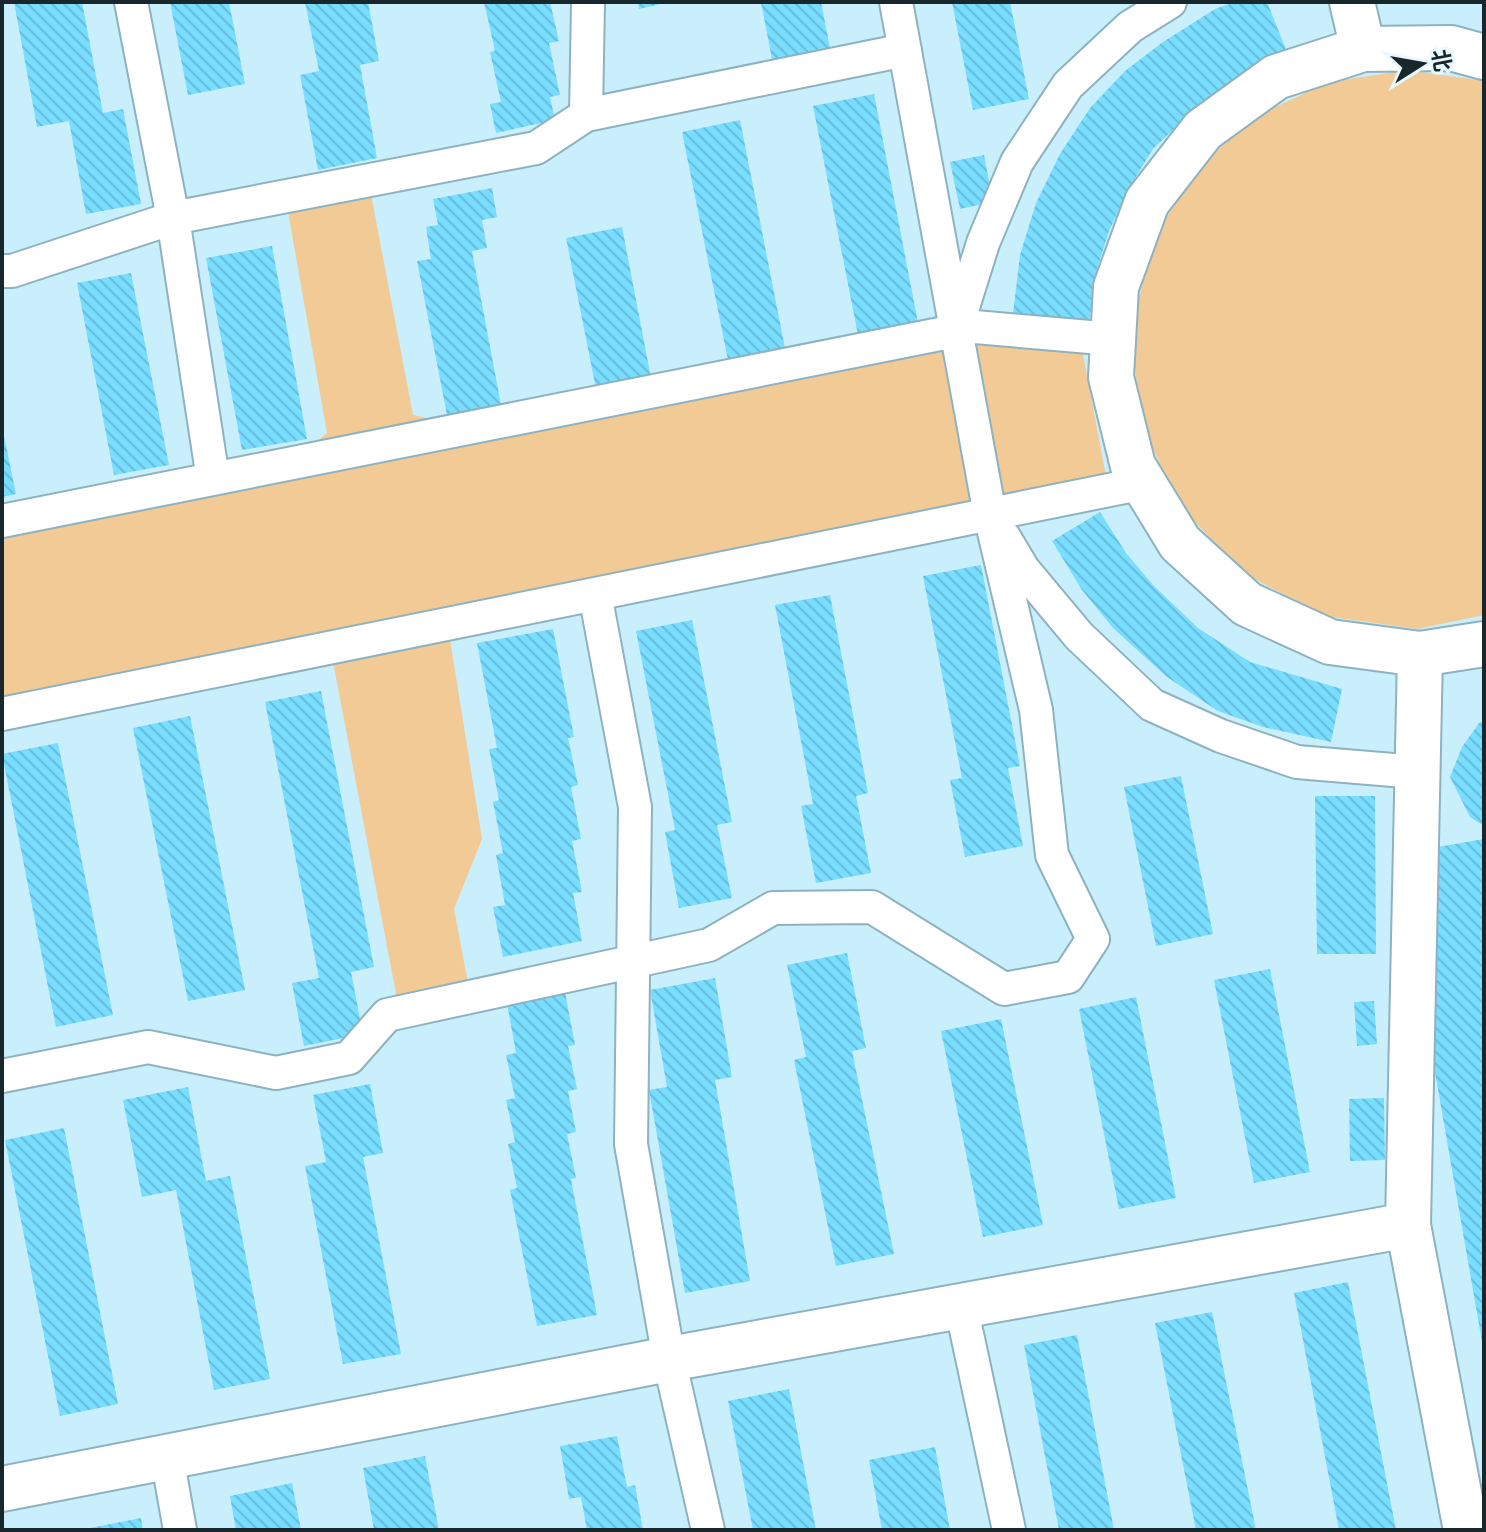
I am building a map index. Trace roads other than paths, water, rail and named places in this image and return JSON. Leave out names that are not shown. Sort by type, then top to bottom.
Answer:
[{"type":"street","points":[[131,2],[173,218],[213,479]]},
{"type":"street","points":[[586,115],[588,2]]},
{"type":"street","points":[[2,1076],[148,1047],[276,1073],[349,1058],[387,1015],[709,945],[773,908],[872,907],[1004,989],[1068,977],[1093,939],[1052,855],[1036,710],[990,515],[896,2]]},
{"type":"street","points":[[956,331],[983,243],[1025,149],[1068,85],[1130,27],[1170,2]]},
{"type":"street","points":[[1352,2],[1363,49]]},
{"type":"street","points":[[1484,57],[1451,48],[1363,49],[1276,77],[1203,130],[1147,202],[1116,287],[1111,377],[1133,466],[1180,543],[1247,604],[1330,642],[1420,654],[1484,644]]},
{"type":"street","points":[[2,271],[12,271],[173,218],[536,148],[586,115],[905,50]]},
{"type":"street","points":[[2,521],[975,327],[1113,339]]},
{"type":"street","points":[[2,714],[1144,483]]},
{"type":"street","points":[[990,515],[1023,569],[1079,636],[1152,705],[1221,736],[1297,762],[1417,772]]},
{"type":"street","points":[[595,594],[635,807],[631,1144],[669,1359],[708,1530]]},
{"type":"street","points":[[1420,654],[1408,1225],[1466,1530]]},
{"type":"street","points":[[2,1489],[669,1359],[1408,1225]]},
{"type":"street","points":[[961,1306],[1009,1530]]},
{"type":"street","points":[[167,1457],[180,1530]]}]
